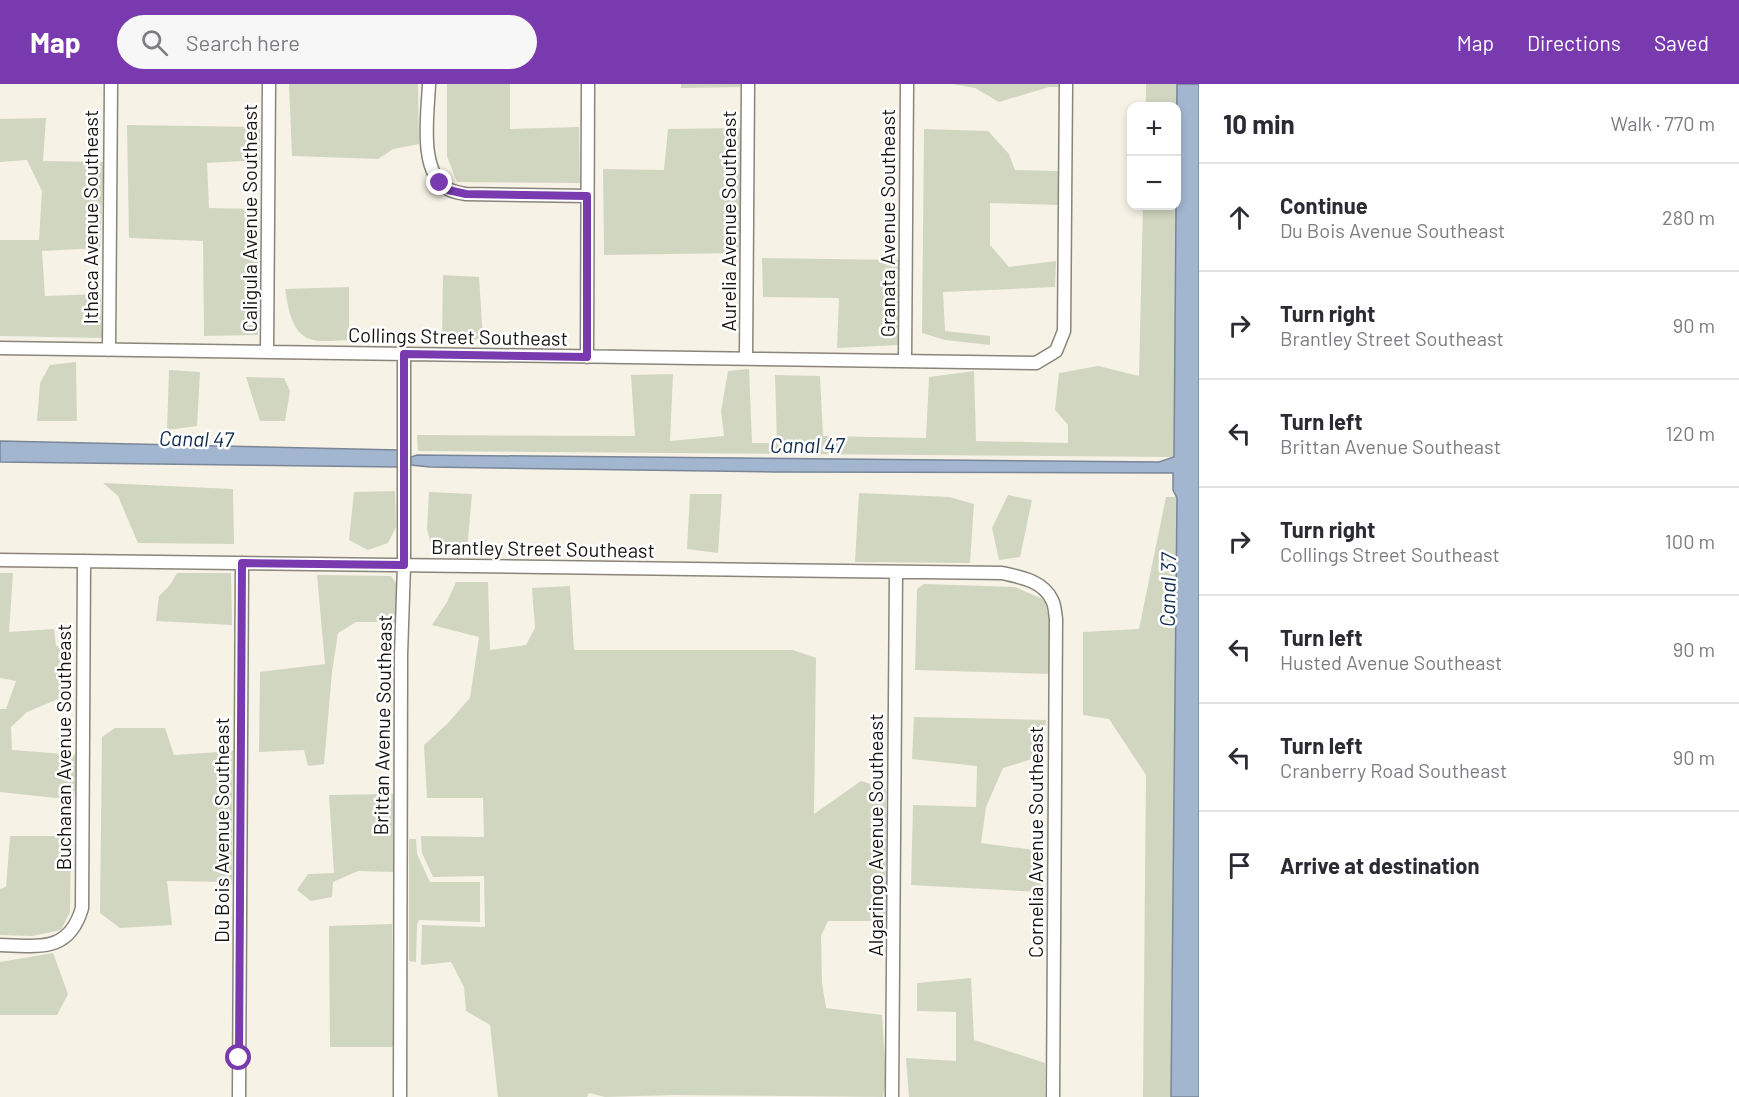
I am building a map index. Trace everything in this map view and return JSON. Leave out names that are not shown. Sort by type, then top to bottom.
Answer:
[{"type":"street","name":"Ithaca Avenue Southeast","points":[[109,350],[111,84]]},
{"type":"street","name":"Caligula Avenue Southeast","points":[[267,352],[269,84]]},
{"type":"street","points":[[429,84],[428,158],[437,180],[448,190],[466,194],[587,196]]},
{"type":"street","points":[[587,357],[588,84]]},
{"type":"street","name":"Aurelia Avenue Southeast","points":[[746,358],[748,84]]},
{"type":"street","name":"Granata Avenue Southeast","points":[[905,361],[907,84]]},
{"type":"street","name":"Collings Street Southeast","points":[[0,348],[1036,363],[1056,351],[1064,331],[1066,84]]},
{"type":"street","name":"Brittan Avenue Southeast","points":[[399,1097],[404,354]]},
{"type":"street","name":"Brantley Street Southeast","points":[[0,560],[1002,573],[1031,580],[1044,590]]},
{"type":"street","name":"Buchanan Avenue Southeast","points":[[0,945],[54,944],[72,932],[82,908],[84,561]]},
{"type":"street","name":"Du Bois Avenue Southeast","points":[[239,1097],[242,563]]},
{"type":"street","name":"Algaringo Avenue Southeast","points":[[892,1097],[896,573]]},
{"type":"street","name":"Cornelia Avenue Southeast","points":[[1044,590],[1053,600],[1056,619],[1053,1097]]},
{"type":"green space","points":[[289,84],[418,84],[419,144],[393,149],[378,159],[292,156]]},
{"type":"green space","points":[[447,84],[510,84],[510,129],[579,127],[580,183],[457,182],[447,156]]},
{"type":"green space","points":[[681,84],[743,84],[743,87],[681,88]]},
{"type":"green space","points":[[952,84],[1062,84],[1062,87],[1049,87],[999,102],[975,88]]},
{"type":"green space","points":[[1146,84],[1177,84],[1177,102],[1146,102]]},
{"type":"green space","points":[[46,118],[43,161],[104,162],[100,248],[42,251],[45,296],[101,294],[102,338],[0,336],[0,240],[39,240],[42,191],[27,160],[0,162],[0,119]]},
{"type":"green space","points":[[127,125],[260,127],[260,160],[207,163],[209,208],[258,209],[258,335],[204,336],[203,241],[129,238]]},
{"type":"green space","points":[[742,128],[740,253],[604,255],[603,169],[664,170],[668,129]]},
{"type":"green space","points":[[924,129],[988,131],[1009,154],[1015,170],[1058,171],[1059,205],[990,203],[990,245],[1009,267],[1056,261],[1055,287],[943,292],[945,331],[990,336],[990,345],[945,340],[922,333]]},
{"type":"green space","points":[[1143,210],[1176,210],[1174,457],[418,451],[417,435],[635,436],[631,375],[673,374],[670,441],[724,436],[721,411],[728,371],[749,369],[752,443],[777,443],[775,375],[820,376],[823,436],[926,438],[929,377],[974,371],[976,441],[1068,443],[1068,425],[1055,410],[1059,373],[1098,366],[1139,376]]},
{"type":"green space","points":[[762,258],[900,260],[899,345],[837,348],[839,298],[763,297]]},
{"type":"green space","points":[[443,275],[479,277],[483,340],[442,339]]},
{"type":"green space","points":[[349,287],[349,340],[314,340],[298,331],[292,318],[285,289]]},
{"type":"green space","points":[[76,362],[77,421],[37,421],[40,383],[50,365]]},
{"type":"green space","points":[[169,370],[200,372],[197,426],[167,430]]},
{"type":"green space","points":[[246,377],[284,378],[290,391],[285,421],[260,421]]},
{"type":"green space","points":[[103,483],[233,489],[234,544],[138,543],[118,496]]},
{"type":"green space","points":[[395,491],[396,527],[388,543],[368,550],[349,540],[354,492]]},
{"type":"green space","points":[[429,492],[472,494],[467,551],[432,548],[427,529]]},
{"type":"green space","points":[[859,493],[949,497],[974,504],[970,563],[855,562]]},
{"type":"green space","points":[[690,494],[722,494],[718,553],[687,549]]},
{"type":"green space","points":[[1008,495],[1032,500],[1020,557],[999,560],[992,528]]},
{"type":"green space","points":[[1166,497],[1177,497],[1171,1097],[1143,1097],[1146,775],[1109,719],[1083,715],[1083,632],[1139,629]]},
{"type":"green space","points":[[0,573],[13,573],[9,632],[54,629],[56,646],[73,645],[70,694],[27,712],[11,727],[12,750],[77,755],[74,800],[0,792],[0,709],[6,709],[16,681],[0,678]]},
{"type":"green space","points":[[177,573],[231,573],[232,625],[156,621],[159,596],[170,585]]},
{"type":"green space","points":[[317,575],[391,576],[396,583],[398,622],[356,622],[338,633],[332,672],[324,764],[308,766],[304,750],[259,752],[260,672],[325,664]]},
{"type":"green space","points":[[456,582],[488,582],[490,650],[526,645],[535,628],[532,588],[570,586],[574,650],[793,650],[816,658],[814,814],[861,781],[886,789],[886,921],[828,921],[821,936],[822,983],[826,1008],[882,1015],[886,1079],[883,1097],[673,1095],[605,1097],[589,1093],[587,1097],[498,1097],[490,1025],[466,1011],[464,987],[451,962],[421,965],[422,925],[485,927],[484,876],[433,877],[422,853],[421,836],[484,837],[483,798],[427,798],[424,745],[470,698],[479,637],[432,625],[447,602]]},
{"type":"green space","points":[[924,584],[1015,587],[1045,600],[1049,619],[1050,674],[915,670],[917,589]]},
{"type":"green space","points":[[914,717],[1046,720],[1042,756],[1003,768],[986,807],[981,843],[1034,850],[1042,871],[1040,892],[911,885],[913,805],[976,807],[977,766],[912,759]]},
{"type":"green space","points":[[115,728],[165,728],[174,755],[233,751],[232,882],[167,881],[172,925],[120,928],[100,913],[102,737]]},
{"type":"green space","points":[[393,794],[394,872],[358,871],[333,882],[332,897],[311,901],[297,890],[308,874],[334,873],[329,795]]},
{"type":"green space","points":[[10,836],[71,836],[70,912],[61,930],[32,936],[0,935],[0,889],[6,887]]},
{"type":"green space","points":[[409,839],[416,839],[417,854],[430,882],[480,882],[480,922],[419,920],[416,962],[409,961]]},
{"type":"green space","points":[[392,924],[393,1047],[330,1047],[329,926]]},
{"type":"green space","points":[[53,953],[68,994],[57,1015],[0,1015],[0,962]]},
{"type":"green space","points":[[971,978],[974,1040],[1045,1063],[1045,1097],[909,1097],[906,1058],[956,1061],[956,1012],[917,1011],[917,983]]},
{"type":"water","points":[[1177,84],[1199,84],[1199,1097],[1171,1097],[1177,498],[1173,490],[1173,473],[775,472],[411,465],[411,457],[417,455],[1159,462],[1174,457],[1176,210],[1181,210],[1181,102],[1177,102]]},
{"type":"water","points":[[0,441],[398,450],[398,467],[0,462]]},
{"type":"route","points":[[239,1058],[242,563],[404,565],[404,354],[587,357],[587,196],[466,194],[448,190],[440,183]]},
{"type":"water label","name":"Canal 47","points":[[196,438]]},
{"type":"water label","name":"Canal 47","points":[[807,444]]},
{"type":"water label","name":"Canal 37","points":[[1167,590]]}]
